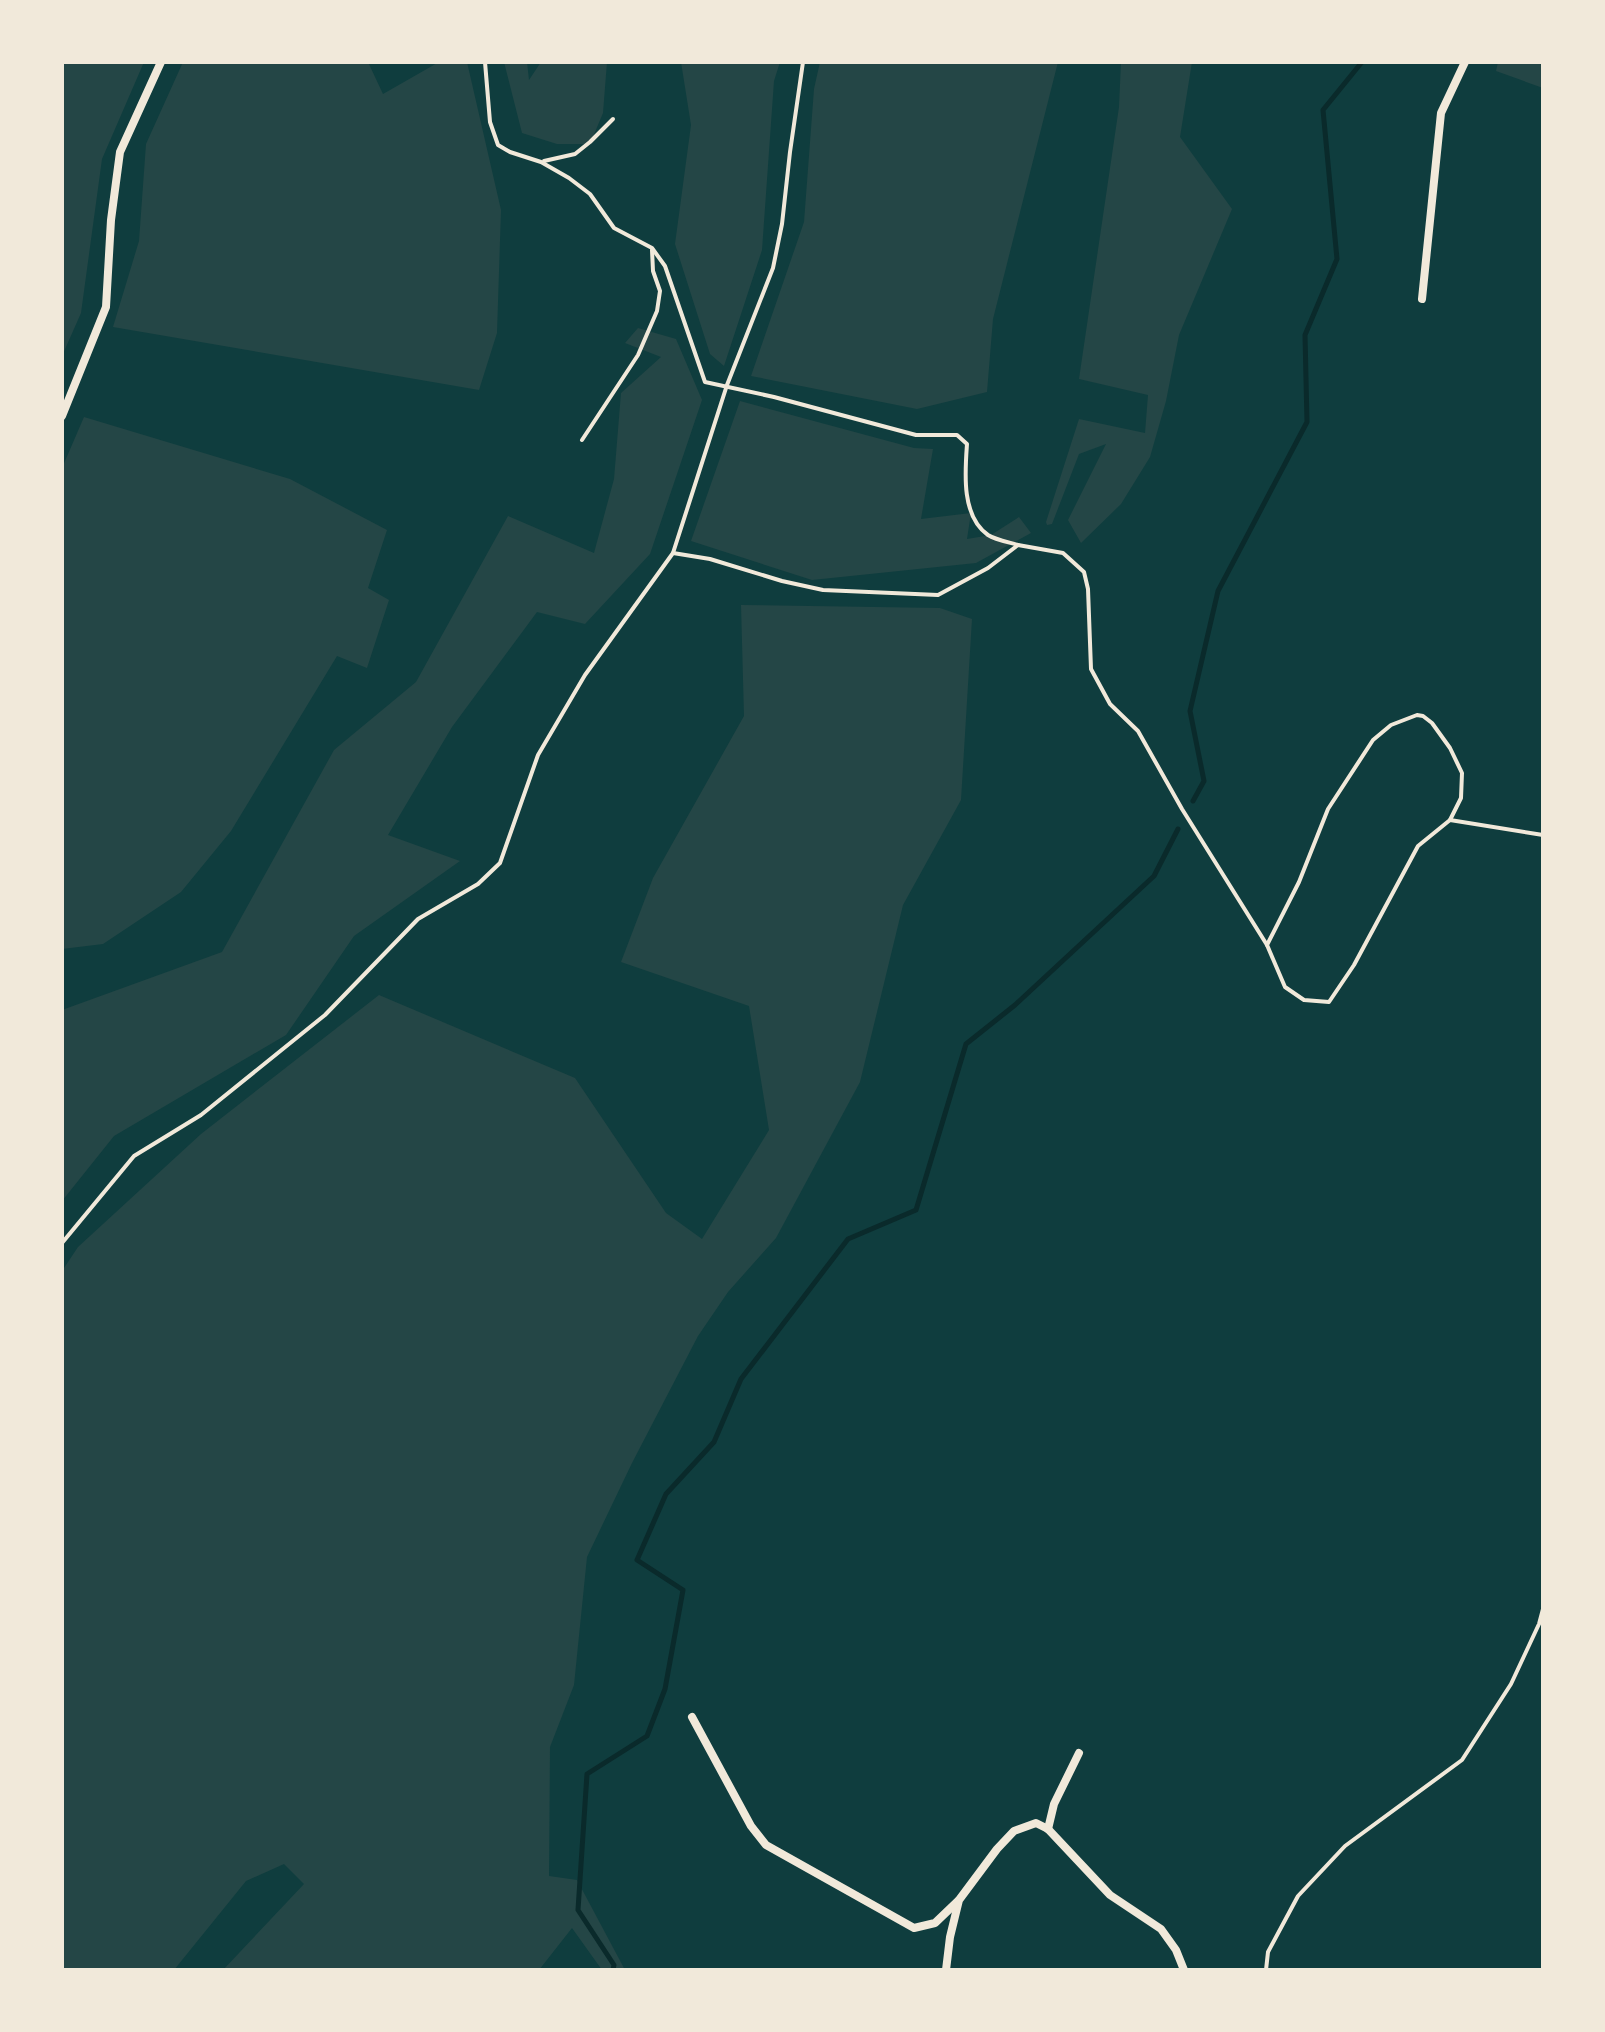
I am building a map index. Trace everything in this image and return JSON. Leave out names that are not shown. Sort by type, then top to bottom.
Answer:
[{"type":"street","points":[[62,416],[106,307],[111,220],[120,152],[161,62]]},
{"type":"street","points":[[1422,299],[1441,113],[1465,62]]},
{"type":"street","points":[[692,1717],[751,1826],[766,1845],[914,1928],[935,1923],[959,1900],[1014,1831],[1036,1823],[1048,1829],[1110,1895],[1161,1929],[1176,1950],[1184,1970]]},
{"type":"street","points":[[1048,1829],[1054,1804],[1079,1753]]},
{"type":"street","points":[[946,1970],[959,1900]]},
{"type":"lane","points":[[485,62],[490,122],[498,145],[541,162],[569,178],[590,194],[614,228],[652,248],[665,266],[705,382],[727,385],[916,435],[957,435],[967,444],[965,482],[968,505],[980,528],[990,537],[1063,553],[1084,572],[1088,589],[1091,669],[1110,704],[1138,731],[1182,809],[1267,945],[1285,987],[1304,1000],[1329,1002],[1366,944],[1418,846],[1450,820],[1461,798],[1462,773],[1450,748],[1432,723],[1417,715],[1391,725],[1373,740],[1328,809],[1299,882],[1267,945]]},
{"type":"lane","points":[[62,1243],[134,1156],[201,1115],[251,1075],[325,1015],[418,919],[478,884],[500,863],[538,755],[585,675],[673,553],[727,385],[773,268],[782,224],[803,62]]},
{"type":"lane","points":[[541,162],[575,154],[613,119]]},
{"type":"lane","points":[[582,440],[638,355],[657,311],[660,291],[653,271],[652,248]]},
{"type":"lane","points":[[673,553],[710,559],[823,590],[938,595],[988,568],[1018,545]]},
{"type":"lane","points":[[1450,820],[1543,835]]},
{"type":"lane","points":[[1266,1970],[1268,1952],[1298,1896],[1345,1846],[1462,1760],[1511,1684],[1543,1609]]},
{"type":"shaded area","points":[[62,62],[144,62],[102,159],[81,313],[62,356]]},
{"type":"shaded area","points":[[183,62],[368,62],[383,94],[439,62],[467,62],[501,210],[497,333],[479,390],[113,327],[139,241],[146,144]]},
{"type":"shaded area","points":[[504,62],[527,62],[529,80],[541,62],[607,62],[603,113],[590,144],[557,144],[522,133]]},
{"type":"shaded area","points":[[681,62],[780,62],[774,81],[762,250],[724,366],[710,354],[675,244],[691,125]]},
{"type":"shaded area","points":[[820,62],[1058,62],[993,319],[987,392],[917,409],[751,376],[804,222],[814,89]]},
{"type":"shaded area","points":[[1121,62],[1192,62],[1180,137],[1232,209],[1179,335],[1166,401],[1150,457],[1121,504],[1081,543],[1068,520],[1106,444],[1079,454],[1052,524],[1047,525],[1046,522],[1079,419],[1145,433],[1148,395],[1079,379],[1119,107]]},
{"type":"shaded area","points":[[1498,62],[1543,62],[1543,88],[1496,71]]},
{"type":"shaded area","points":[[638,328],[676,339],[702,400],[650,554],[585,624],[537,612],[452,727],[388,835],[460,861],[354,936],[286,1035],[114,1136],[62,1201],[62,1010],[222,952],[334,750],[416,682],[508,516],[594,553],[614,479],[621,393],[661,357],[625,343]]},
{"type":"shaded area","points":[[740,401],[914,448],[933,449],[921,519],[971,513],[967,539],[991,535],[1019,517],[1031,533],[976,563],[812,580],[691,541]]},
{"type":"shaded area","points":[[84,417],[290,479],[387,530],[368,588],[389,600],[367,668],[337,656],[231,831],[181,892],[103,944],[62,949],[62,468]]},
{"type":"shaded area","points":[[741,605],[940,608],[972,619],[961,800],[903,905],[860,1082],[776,1238],[728,1292],[698,1336],[587,1557],[574,1685],[550,1747],[549,1876],[577,1880],[625,1970],[602,1970],[572,1928],[539,1970],[223,1970],[304,1884],[284,1864],[246,1881],[174,1970],[62,1970],[62,1271],[78,1247],[201,1134],[379,995],[575,1078],[666,1213],[702,1239],[769,1130],[749,1006],[621,962],[653,878],[744,716]]},
{"type":"waterway","points":[[1193,801],[1204,781],[1190,711],[1218,591],[1307,422],[1305,335],[1337,259],[1323,110],[1362,62]]},
{"type":"waterway","points":[[613,1970],[614,1965],[578,1910],[587,1774],[647,1736],[665,1689],[683,1590],[637,1560],[666,1494],[714,1442],[741,1379],[848,1239],[916,1210],[966,1044],[1015,1005],[1154,876],[1178,829]]}]
